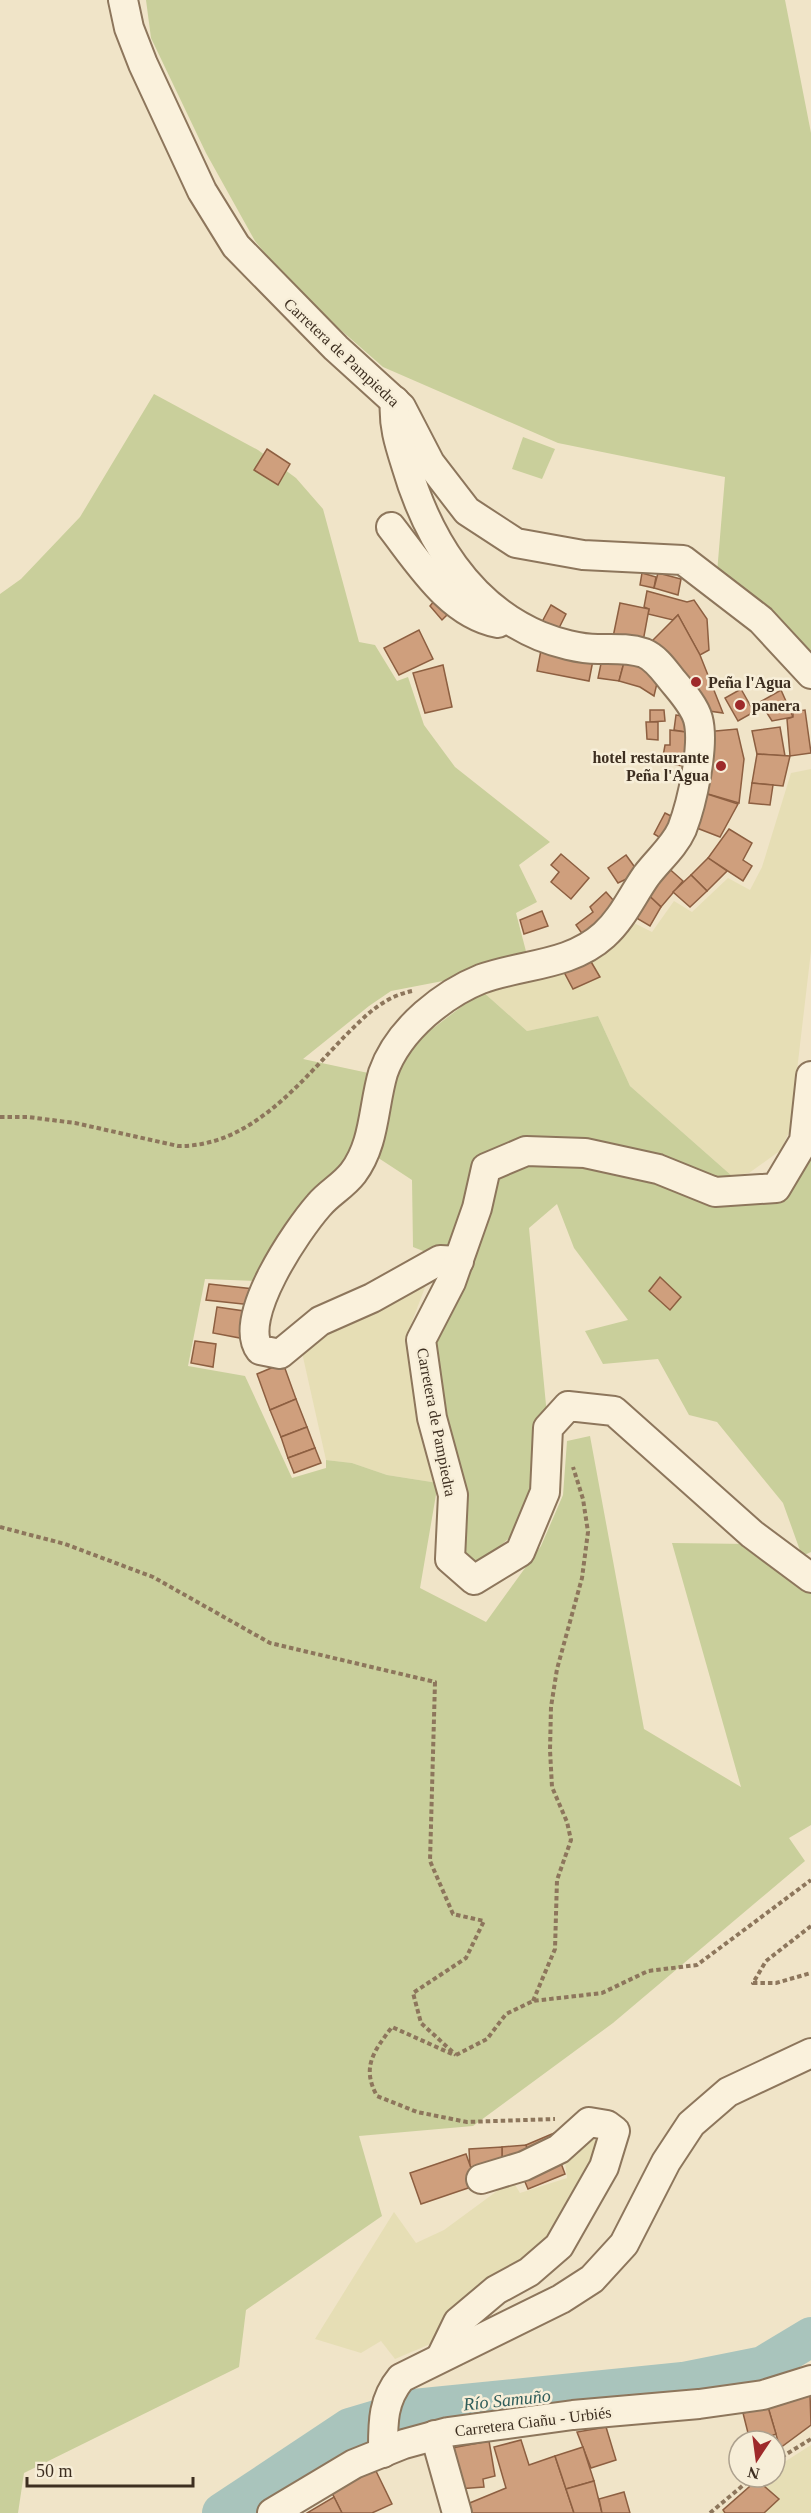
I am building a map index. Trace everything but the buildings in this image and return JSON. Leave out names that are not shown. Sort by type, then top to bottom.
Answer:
[{"type":"street","name":"Carretera de Pampiedra","points":[[123,0],[129,28],[143,64],[202,191],[236,246],[321,333],[401,407],[430,463],[467,511],[516,543],[584,555],[683,560],[761,620],[811,674]]},
{"type":"street","points":[[394,400],[394,422],[412,486],[441,549],[467,584],[521,627]]},
{"type":"street","points":[[391,527],[446,594],[460,605],[493,622],[521,627],[559,643],[597,649],[612,647],[646,654],[656,660],[697,715],[699,728],[695,789],[681,830],[616,923],[603,937],[570,956],[480,980],[439,1003],[422,1017],[395,1046],[383,1073],[369,1145],[363,1160],[344,1184],[323,1200],[293,1240],[255,1316],[255,1344],[260,1350],[280,1354],[320,1321],[372,1298],[440,1260],[459,1261]]},
{"type":"street","name":"Carretera de Pampiedra","points":[[811,1076],[804,1141],[776,1188],[715,1192],[658,1169],[585,1153],[526,1151],[486,1168],[477,1208],[452,1281],[421,1340],[432,1418],[453,1495],[450,1559],[474,1580],[520,1552],[545,1492],[548,1428],[568,1406],[614,1411],[752,1534],[811,1578]]},
{"type":"street","points":[[383,2444],[389,2392],[401,2378],[561,2299],[592,2279],[624,2244],[666,2162],[691,2124],[728,2092],[811,2053]]},
{"type":"street","points":[[441,2357],[458,2322],[496,2290],[529,2272],[559,2246],[599,2177],[613,2144],[615,2131],[606,2125],[589,2122],[559,2149],[524,2166],[481,2179]]},
{"type":"street","name":"Carretera Ciañu - Urbiés","points":[[274,2512],[383,2444],[573,2415],[763,2395],[811,2380]]},
{"type":"street","points":[[435,2436],[457,2513]]},
{"type":"path","points":[[0,1117],[28,1117],[75,1124],[178,1146],[193,1146],[210,1141],[263,1116],[383,1001],[394,994],[421,989]]},
{"type":"path","points":[[533,2001],[555,1950],[557,1880],[571,1840],[567,1822],[552,1787],[550,1750],[551,1707],[557,1669],[582,1578],[588,1532],[583,1499],[572,1464]]},
{"type":"path","points":[[0,1527],[65,1544],[153,1577],[270,1643],[435,1682],[430,1861],[453,1914],[484,1921],[465,1958],[413,1993],[421,2023],[456,2055]]},
{"type":"path","points":[[456,2055],[487,2039],[506,2014],[533,2001],[602,1993],[648,1971],[697,1965],[811,1880]]},
{"type":"path","points":[[811,1926],[766,1961],[753,1983],[776,1983],[811,1973]]},
{"type":"path","points":[[456,2055],[393,2027],[376,2049],[370,2064],[369,2082],[377,2096],[417,2112],[467,2122],[561,2119],[589,2122]]},
{"type":"path","points":[[787,2454],[811,2439]]},
{"type":"path","points":[[710,2513],[739,2489]]},
{"type":"shaded area","points":[[811,769],[811,951],[790,1130],[781,1150],[749,1173],[732,1176],[630,1086],[598,1016],[527,1031],[482,991],[628,920],[652,932],[674,901],[692,912],[728,878],[750,890],[762,867],[791,773]]},
{"type":"shaded area","points":[[427,1282],[407,1335],[438,1483],[387,1475],[352,1463],[326,1460],[301,1348],[326,1326]]},
{"type":"shaded area","points":[[587,2137],[598,2142],[582,2192],[549,2242],[435,2342],[395,2359],[381,2341],[361,2353],[315,2339],[394,2212],[416,2243],[444,2230],[512,2180],[520,2193],[567,2178],[564,2154]]},
{"type":"shaded area","points":[[811,2445],[811,2513],[719,2513],[747,2489],[787,2489],[787,2460]]},
{"type":"green space","points":[[146,0],[785,0],[811,133],[811,660],[717,573],[725,477],[558,443],[383,367],[295,290],[255,241],[206,153],[151,38]]},
{"type":"green space","points":[[154,394],[258,450],[296,478],[323,509],[359,642],[375,645],[397,681],[408,677],[424,725],[455,767],[550,842],[519,865],[537,902],[516,913],[528,959],[474,975],[391,991],[303,1059],[373,1074],[482,991],[527,1031],[598,1016],[630,1086],[732,1176],[710,1204],[747,1205],[782,1194],[811,1151],[811,1552],[802,1556],[783,1503],[717,1422],[689,1415],[658,1359],[603,1364],[585,1331],[628,1320],[574,1248],[557,1204],[529,1228],[546,1405],[556,1463],[513,1535],[475,1567],[459,1554],[430,1341],[471,1270],[413,1247],[412,1180],[354,1142],[341,1176],[257,1281],[205,1279],[188,1366],[245,1376],[292,1478],[326,1468],[326,1460],[352,1463],[387,1475],[438,1483],[420,1588],[486,1622],[541,1546],[563,1495],[567,1441],[590,1436],[644,1729],[741,1787],[672,1543],[749,1544],[811,1590],[811,1825],[789,1838],[805,1861],[613,2023],[473,2126],[359,2136],[382,2216],[246,2310],[239,2367],[24,2473],[18,2513],[0,2513],[0,594],[21,579],[80,517]]},
{"type":"green space","points":[[523,437],[555,449],[542,479],[512,469]]},
{"type":"waterway","name":"Río Samuño","points":[[222,2513],[350,2428],[414,2409],[683,2382],[763,2366],[811,2337]]},
{"type":"place","name":"Peña l'Agua","points":[[696,682]]},
{"type":"place","name":"panera","points":[[740,705]]},
{"type":"place","name":"hotel restaurante Peña l'Agua","points":[[721,766]]}]
